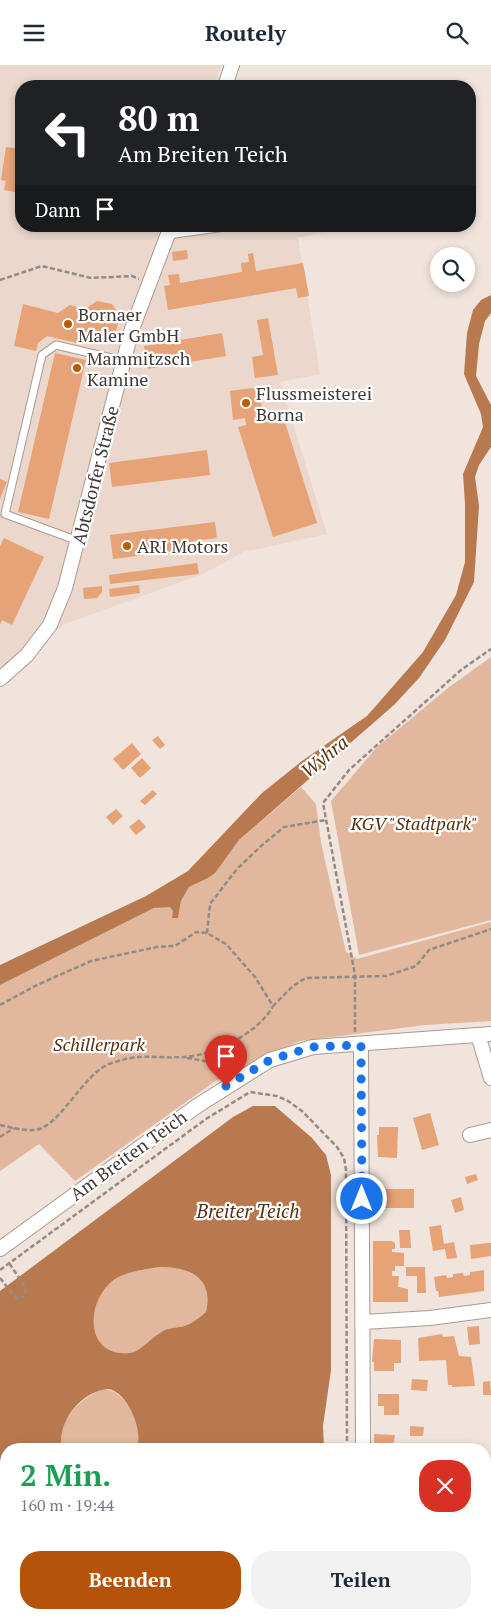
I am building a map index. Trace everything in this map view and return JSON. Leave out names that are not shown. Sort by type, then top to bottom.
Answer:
[{"type":"street","points":[[227,80],[232,65]]},
{"type":"street","name":"Abtsdorfer Straße","points":[[0,679],[26,655],[50,625],[65,588],[79,541],[132,329],[169,232]]},
{"type":"street","points":[[484,1035],[491,1078]]},
{"type":"street","name":"Am Breiten Teich","points":[[0,1249],[196,1105],[270,1060],[312,1047],[484,1035]]},
{"type":"street","points":[[358,1045],[363,1321],[363,1443]]},
{"type":"street","points":[[470,1135],[491,1130]]},
{"type":"street","points":[[363,1321],[430,1318],[491,1310]]},
{"type":"lane","points":[[79,541],[5,514],[42,355],[56,345],[124,361]]},
{"type":"path","points":[[0,280],[42,266],[91,278],[132,275],[149,284]]},
{"type":"path","points":[[358,1045],[355,975],[323,803],[349,770],[461,670],[491,649]]},
{"type":"path","points":[[208,933],[210,903],[237,869],[284,827],[326,820]]},
{"type":"path","points":[[185,1057],[200,1054],[245,1035],[267,1018],[273,1006],[293,986],[306,978],[355,975],[386,976],[416,966],[429,950],[491,929]]},
{"type":"path","points":[[0,1005],[37,985],[91,961],[157,947],[175,946],[196,933],[208,933],[226,944],[245,964],[273,1006]]},
{"type":"path","points":[[0,1125],[36,1130],[55,1120],[76,1092],[107,1065],[128,1057],[150,1055],[185,1057],[226,1066],[256,1067],[250,1092]]},
{"type":"path","points":[[0,1265],[1,1269],[206,1119],[250,1092],[288,1101],[302,1111],[337,1147],[344,1158],[346,1179],[347,1443]]},
{"type":"path","points":[[0,1137],[14,1128]]},
{"type":"path","points":[[0,1278],[16,1299],[25,1296],[26,1288],[9,1263]]},
{"type":"shaded area","points":[[0,65],[221,65],[216,80],[15,80],[15,232],[324,232],[298,238],[320,374],[280,382],[327,534],[243,552],[203,574],[65,624],[0,671]]},
{"type":"green space","name":"KGV \"Stadtpark\"","points":[[491,657],[491,920],[359,955],[331,801],[377,747],[448,688]]},
{"type":"green space","name":"Schillerpark","points":[[301,787],[316,804],[321,843],[346,952],[357,959],[491,922],[491,1021],[425,1025],[300,1041],[267,1055],[214,1082],[75,1181],[39,1144],[0,1171],[0,985],[154,908],[170,906],[178,918],[181,901],[189,887],[214,873],[239,840]]},
{"type":"green space","points":[[159,1267],[180,1269],[197,1276],[203,1282],[206,1290],[208,1300],[206,1312],[187,1325],[160,1332],[134,1352],[114,1352],[104,1346],[97,1337],[94,1313],[98,1300],[105,1288],[115,1279],[125,1274]]},
{"type":"green space","points":[[103,1389],[119,1395],[132,1411],[139,1431],[138,1443],[61,1443],[63,1429],[71,1412],[94,1393]]},
{"type":"water","name":"Wyhra","points":[[491,295],[491,313],[485,321],[479,344],[476,376],[491,405],[491,447],[479,465],[475,477],[479,506],[474,582],[445,640],[419,678],[394,705],[239,840],[215,873],[189,887],[181,901],[178,918],[172,918],[173,911],[170,907],[154,908],[0,985],[0,965],[146,896],[188,871],[262,793],[302,761],[367,716],[423,652],[456,595],[465,562],[463,474],[483,427],[481,414],[464,374],[467,333],[473,310],[481,300]]},
{"type":"water","name":"Breiter Teich","points":[[253,1106],[275,1106],[312,1138],[326,1155],[331,1175],[331,1370],[323,1426],[324,1443],[138,1443],[136,1423],[128,1404],[115,1391],[108,1389],[98,1391],[89,1396],[73,1410],[63,1429],[61,1443],[0,1443],[0,1291],[233,1117]],"holes":[[[159,1267],[180,1269],[197,1276],[203,1282],[208,1300],[206,1312],[187,1325],[160,1332],[134,1352],[114,1352],[104,1346],[97,1337],[94,1313],[98,1300],[105,1288],[115,1279],[136,1271]]]},
{"type":"building","points":[[6,147],[15,148],[15,192],[4,190],[6,181],[1,180]]},
{"type":"building","points":[[187,250],[188,259],[173,261],[172,252]]},
{"type":"building","points":[[253,253],[256,271],[303,263],[309,296],[298,298],[296,288],[168,310],[164,286],[170,285],[168,275],[179,274],[180,283],[242,272],[241,263],[249,262],[248,254]]},
{"type":"building","name":"Bornaer Maler GmbH","points":[[97,301],[112,304],[120,316],[116,331],[104,338],[89,335],[77,343],[47,336],[38,343],[36,351],[14,346],[23,304],[58,313],[70,305],[85,309]]},
{"type":"building","points":[[268,318],[278,375],[255,378],[252,357],[263,355],[257,320]]},
{"type":"building","points":[[222,333],[226,356],[148,369],[144,346]]},
{"type":"building","points":[[55,353],[86,360],[49,519],[18,512]]},
{"type":"building","points":[[259,387],[263,416],[254,417],[255,422],[282,413],[317,523],[273,537],[238,427],[246,425],[245,418],[233,420],[230,391]]},
{"type":"building","points":[[207,450],[210,475],[112,487],[109,463]]},
{"type":"building","points":[[0,479],[7,482],[0,499]]},
{"type":"building","points":[[215,522],[217,538],[193,541],[194,549],[113,559],[110,535]]},
{"type":"building","points":[[4,538],[44,557],[12,625],[2,620],[0,625],[0,546]]},
{"type":"building","points":[[197,563],[199,574],[110,584],[109,575]]},
{"type":"building","points":[[139,585],[140,593],[110,597],[109,589]]},
{"type":"building","points":[[102,586],[102,592],[97,598],[84,599],[83,588]]},
{"type":"building","points":[[158,736],[165,745],[160,749],[152,740]]},
{"type":"building","points":[[132,743],[141,754],[123,770],[113,759]]},
{"type":"building","points":[[142,758],[151,768],[140,778],[131,768]]},
{"type":"building","points":[[153,790],[157,794],[145,805],[140,801]]},
{"type":"building","points":[[116,809],[123,816],[113,825],[106,817]]},
{"type":"building","points":[[139,819],[146,827],[136,835],[129,827]]},
{"type":"building","points":[[430,1113],[439,1145],[422,1150],[413,1118]]},
{"type":"building","points":[[379,1127],[398,1127],[397,1158],[378,1157],[377,1135],[379,1135]]},
{"type":"building","points":[[476,1174],[478,1180],[467,1184],[465,1177]]},
{"type":"building","points":[[373,1189],[414,1189],[414,1208],[373,1208]]},
{"type":"building","points":[[461,1197],[464,1210],[455,1213],[451,1200]]},
{"type":"building","points":[[441,1225],[444,1244],[454,1242],[457,1258],[447,1259],[445,1249],[433,1251],[429,1227]]},
{"type":"building","points":[[399,1230],[410,1230],[411,1248],[400,1248]]},
{"type":"building","points":[[373,1241],[392,1241],[395,1243],[395,1249],[392,1249],[392,1252],[404,1253],[404,1266],[395,1266],[392,1276],[399,1276],[398,1287],[408,1289],[408,1302],[373,1302]]},
{"type":"building","points":[[491,1243],[491,1256],[471,1259],[470,1245]]},
{"type":"building","points":[[406,1267],[425,1267],[426,1293],[417,1293],[417,1276],[406,1276]]},
{"type":"building","points":[[484,1270],[484,1291],[439,1297],[434,1277],[446,1275],[447,1278],[453,1277],[453,1274],[463,1273],[464,1276],[470,1275],[470,1272]]},
{"type":"building","points":[[479,1326],[480,1344],[469,1345],[467,1327]]},
{"type":"building","points":[[442,1334],[443,1337],[454,1336],[459,1356],[471,1357],[475,1386],[452,1387],[452,1385],[448,1385],[446,1360],[419,1361],[418,1338]]},
{"type":"building","points":[[374,1339],[401,1340],[401,1363],[394,1363],[394,1371],[374,1371],[374,1362],[372,1362]]},
{"type":"building","points":[[412,1379],[428,1380],[427,1391],[411,1390]]},
{"type":"building","points":[[490,1381],[491,1395],[483,1395],[483,1382]]},
{"type":"building","points":[[378,1394],[399,1394],[399,1415],[384,1415],[384,1406],[378,1406]]},
{"type":"building","points":[[410,1426],[424,1427],[423,1436],[410,1436]]},
{"type":"building","points":[[374,1434],[395,1435],[393,1443],[374,1443]]},
{"type":"place","name":"Bornaer Maler GmbH","points":[[68,324]]},
{"type":"place","name":"Mammitzsch Kamine","points":[[77,368]]},
{"type":"place","name":"Flussmeisterei Borna","points":[[246,403]]},
{"type":"place","name":"ARI Motors","points":[[127,546]]},
{"type":"route","points":[[226,1086],[270,1060],[312,1047],[361,1045],[362,1199]]}]
